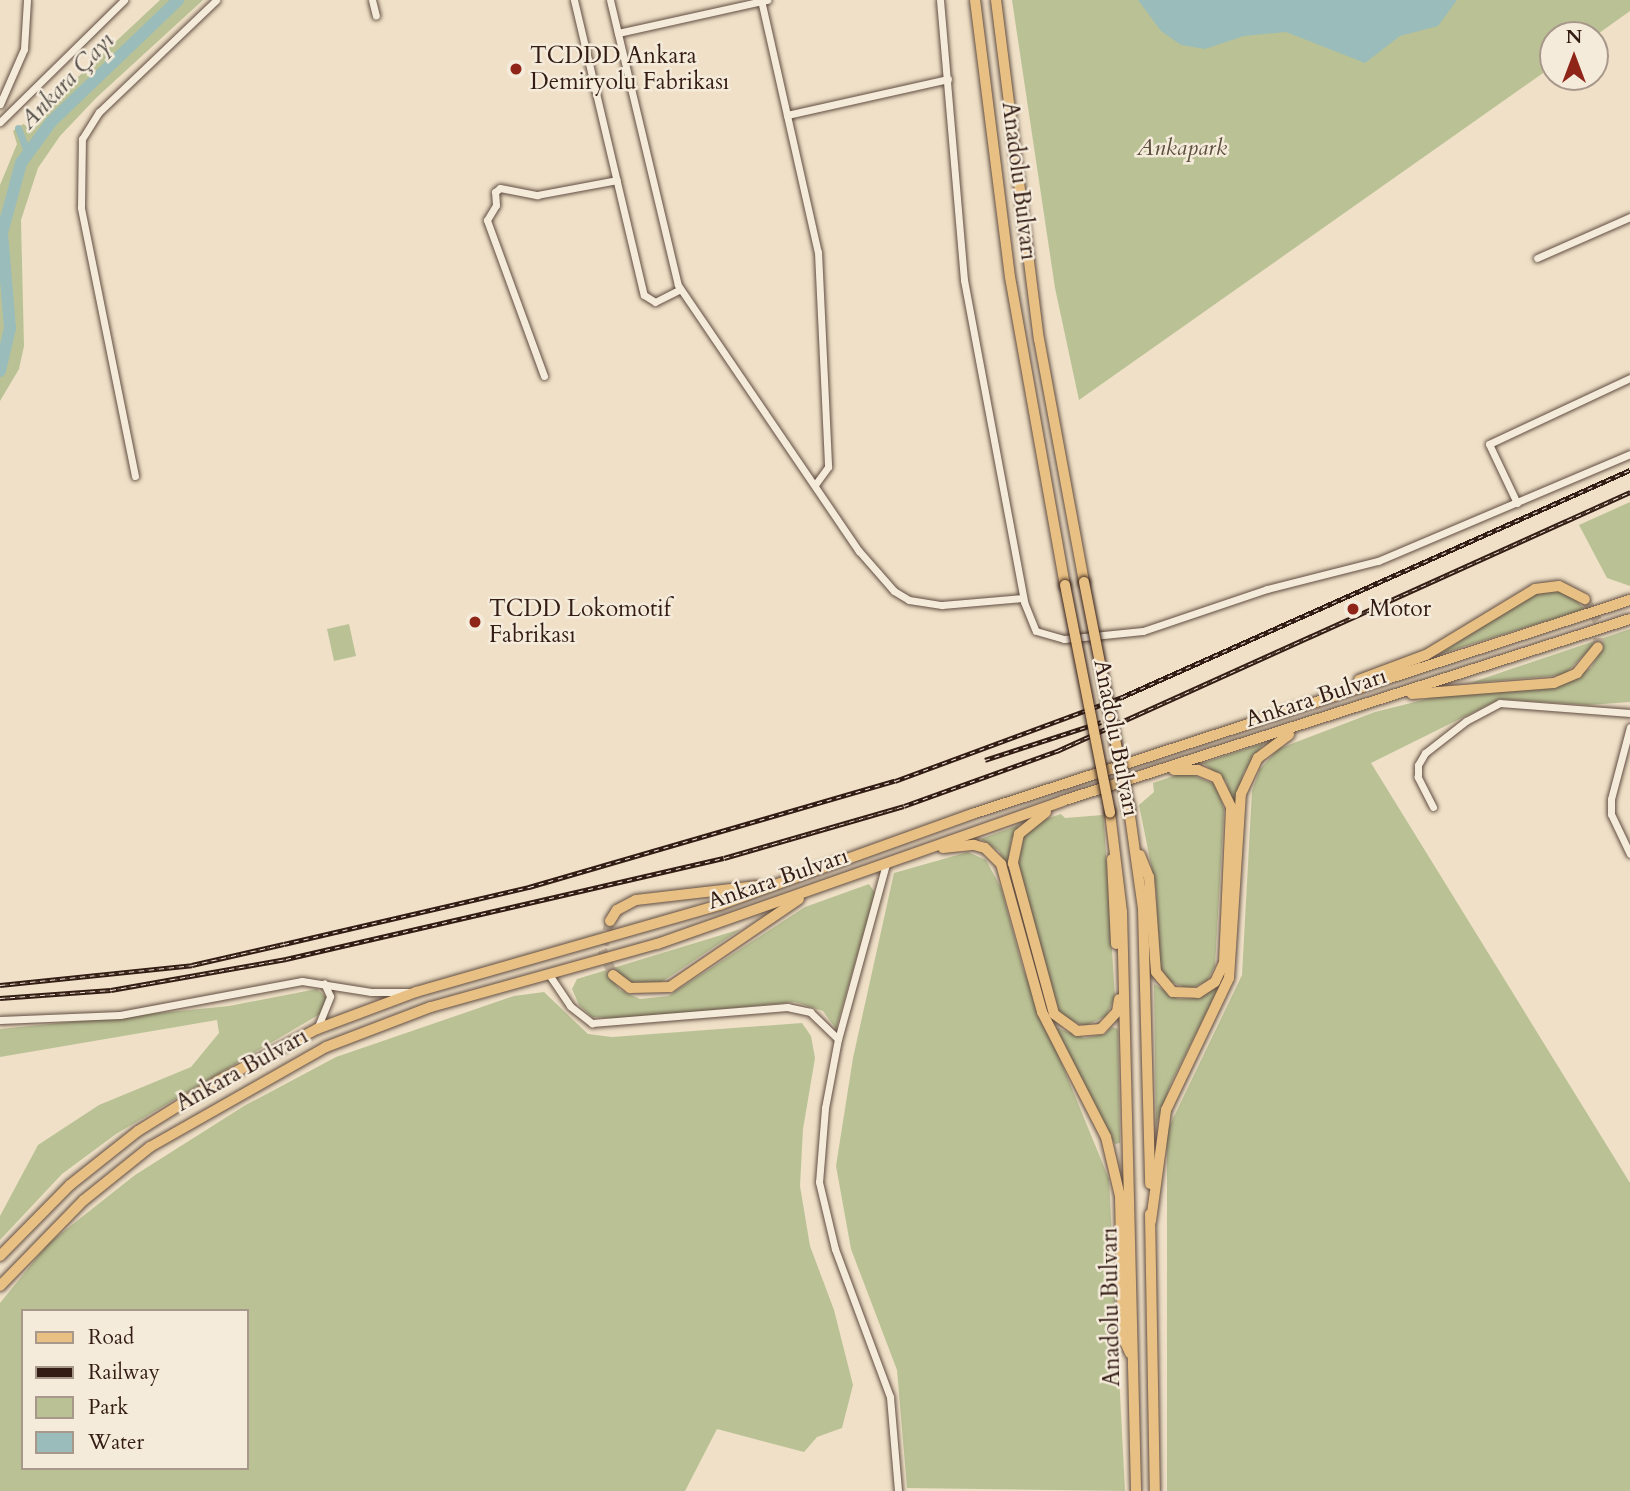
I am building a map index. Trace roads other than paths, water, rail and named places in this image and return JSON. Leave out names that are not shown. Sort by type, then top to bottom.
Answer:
[{"type":"main road","name":"Anadolu Bulvarı","points":[[975,0],[1016,314],[1110,813],[1122,912],[1136,1491]]},
{"type":"main road","name":"Anadolu Bulvarı","points":[[996,0],[1036,314],[1134,840],[1145,954],[1155,1491]]},
{"type":"main road","points":[[1283,711],[1320,693],[1426,655],[1535,589],[1565,588],[1585,599]]},
{"type":"main road","name":"Ankara Bulvarı","points":[[0,1256],[70,1185],[138,1131],[218,1081],[317,1029],[416,992],[642,930],[1283,711],[1630,600]]},
{"type":"main road","name":"Ankara Bulvarı","points":[[0,1286],[93,1192],[150,1147],[236,1094],[326,1047],[431,1007],[550,976],[813,889],[1062,802],[1630,619]]},
{"type":"main road","points":[[1151,1220],[1166,1110],[1229,978],[1240,811],[1247,778],[1275,741],[1352,715],[1372,701],[1451,688],[1554,683],[1577,673],[1598,647]]},
{"type":"main road","points":[[1134,840],[1149,877],[1156,972],[1173,992],[1198,993],[1215,982],[1224,963],[1231,807],[1222,784],[1206,772],[1157,771]]},
{"type":"main road","points":[[1062,802],[1023,828],[1016,840],[1013,863],[1054,1014],[1077,1031],[1101,1029],[1118,1008],[1110,879],[1114,839]]},
{"type":"main road","points":[[926,850],[985,848],[1006,876],[1042,1013],[1106,1137],[1119,1186],[1123,1338],[1133,1359]]},
{"type":"main road","points":[[610,921],[617,910],[636,900],[718,894],[820,869]]},
{"type":"main road","points":[[613,975],[630,988],[670,987],[813,889]]},
{"type":"street","points":[[0,104],[23,49],[27,0]]},
{"type":"street","points":[[0,122],[124,0]]},
{"type":"street","points":[[135,476],[81,207],[82,139],[99,112],[216,0]]},
{"type":"street","points":[[372,0],[376,16]]},
{"type":"street","points":[[574,0],[645,295],[655,302],[680,289]]},
{"type":"street","points":[[610,0],[680,289],[859,551],[894,591],[909,600],[942,605],[1023,598]]},
{"type":"street","points":[[618,33],[763,0],[818,252],[828,467],[815,485]]},
{"type":"street","points":[[940,0],[964,280],[1023,598],[1031,624],[1049,636],[1108,637],[1143,631],[1267,589],[1389,558],[1630,454]]},
{"type":"street","points":[[787,115],[948,79]]},
{"type":"street","points":[[544,376],[488,220],[496,205],[495,192],[500,188],[537,195],[617,180]]},
{"type":"street","points":[[1537,258],[1630,217]]},
{"type":"street","points":[[1517,503],[1489,444],[1630,378]]},
{"type":"street","points":[[1433,807],[1418,777],[1422,759],[1466,720],[1500,703],[1630,713]]},
{"type":"street","points":[[1629,731],[1614,774],[1611,806],[1630,854]]},
{"type":"street","points":[[886,864],[838,1039],[825,1108],[819,1182],[835,1249],[890,1397],[898,1491]]},
{"type":"street","points":[[550,976],[570,1006],[593,1023],[787,1007],[810,1012],[838,1039]]},
{"type":"street","points":[[0,1020],[120,1015],[302,981],[371,992],[416,992]]},
{"type":"street","points":[[317,1029],[330,996],[324,983]]},
{"type":"water","points":[[1138,0],[1457,0],[1438,26],[1400,36],[1365,63],[1286,32],[1244,36],[1205,49],[1181,45],[1161,31]]},
{"type":"waterway","name":"Ankara Çayı","points":[[0,371],[10,328],[2,233],[21,163],[51,122],[178,0]]},
{"type":"waterway","points":[[18,128],[27,152]]},
{"type":"tunnel","points":[[1585,599],[1599,623],[1598,647]]},
{"type":"tunnel","points":[[610,921],[602,950],[613,975]]},
{"type":"railway","points":[[0,985],[192,965],[529,887],[895,781],[1122,697],[1630,470]]},
{"type":"railway","points":[[0,998],[111,990],[286,959],[724,858],[904,806],[1057,751],[1630,492]]},
{"type":"railway","points":[[985,760],[1101,722]]},
{"type":"place","name":"TCDDD Ankara Demiryolu Fabrikası","points":[[516,69]]},
{"type":"place","name":"Motor","points":[[1353,609]]},
{"type":"place","name":"TCDD Lokomotif Fabrikası","points":[[475,622]]},
{"type":"park label","name":"Ankapark","points":[[1182,148]]}]
